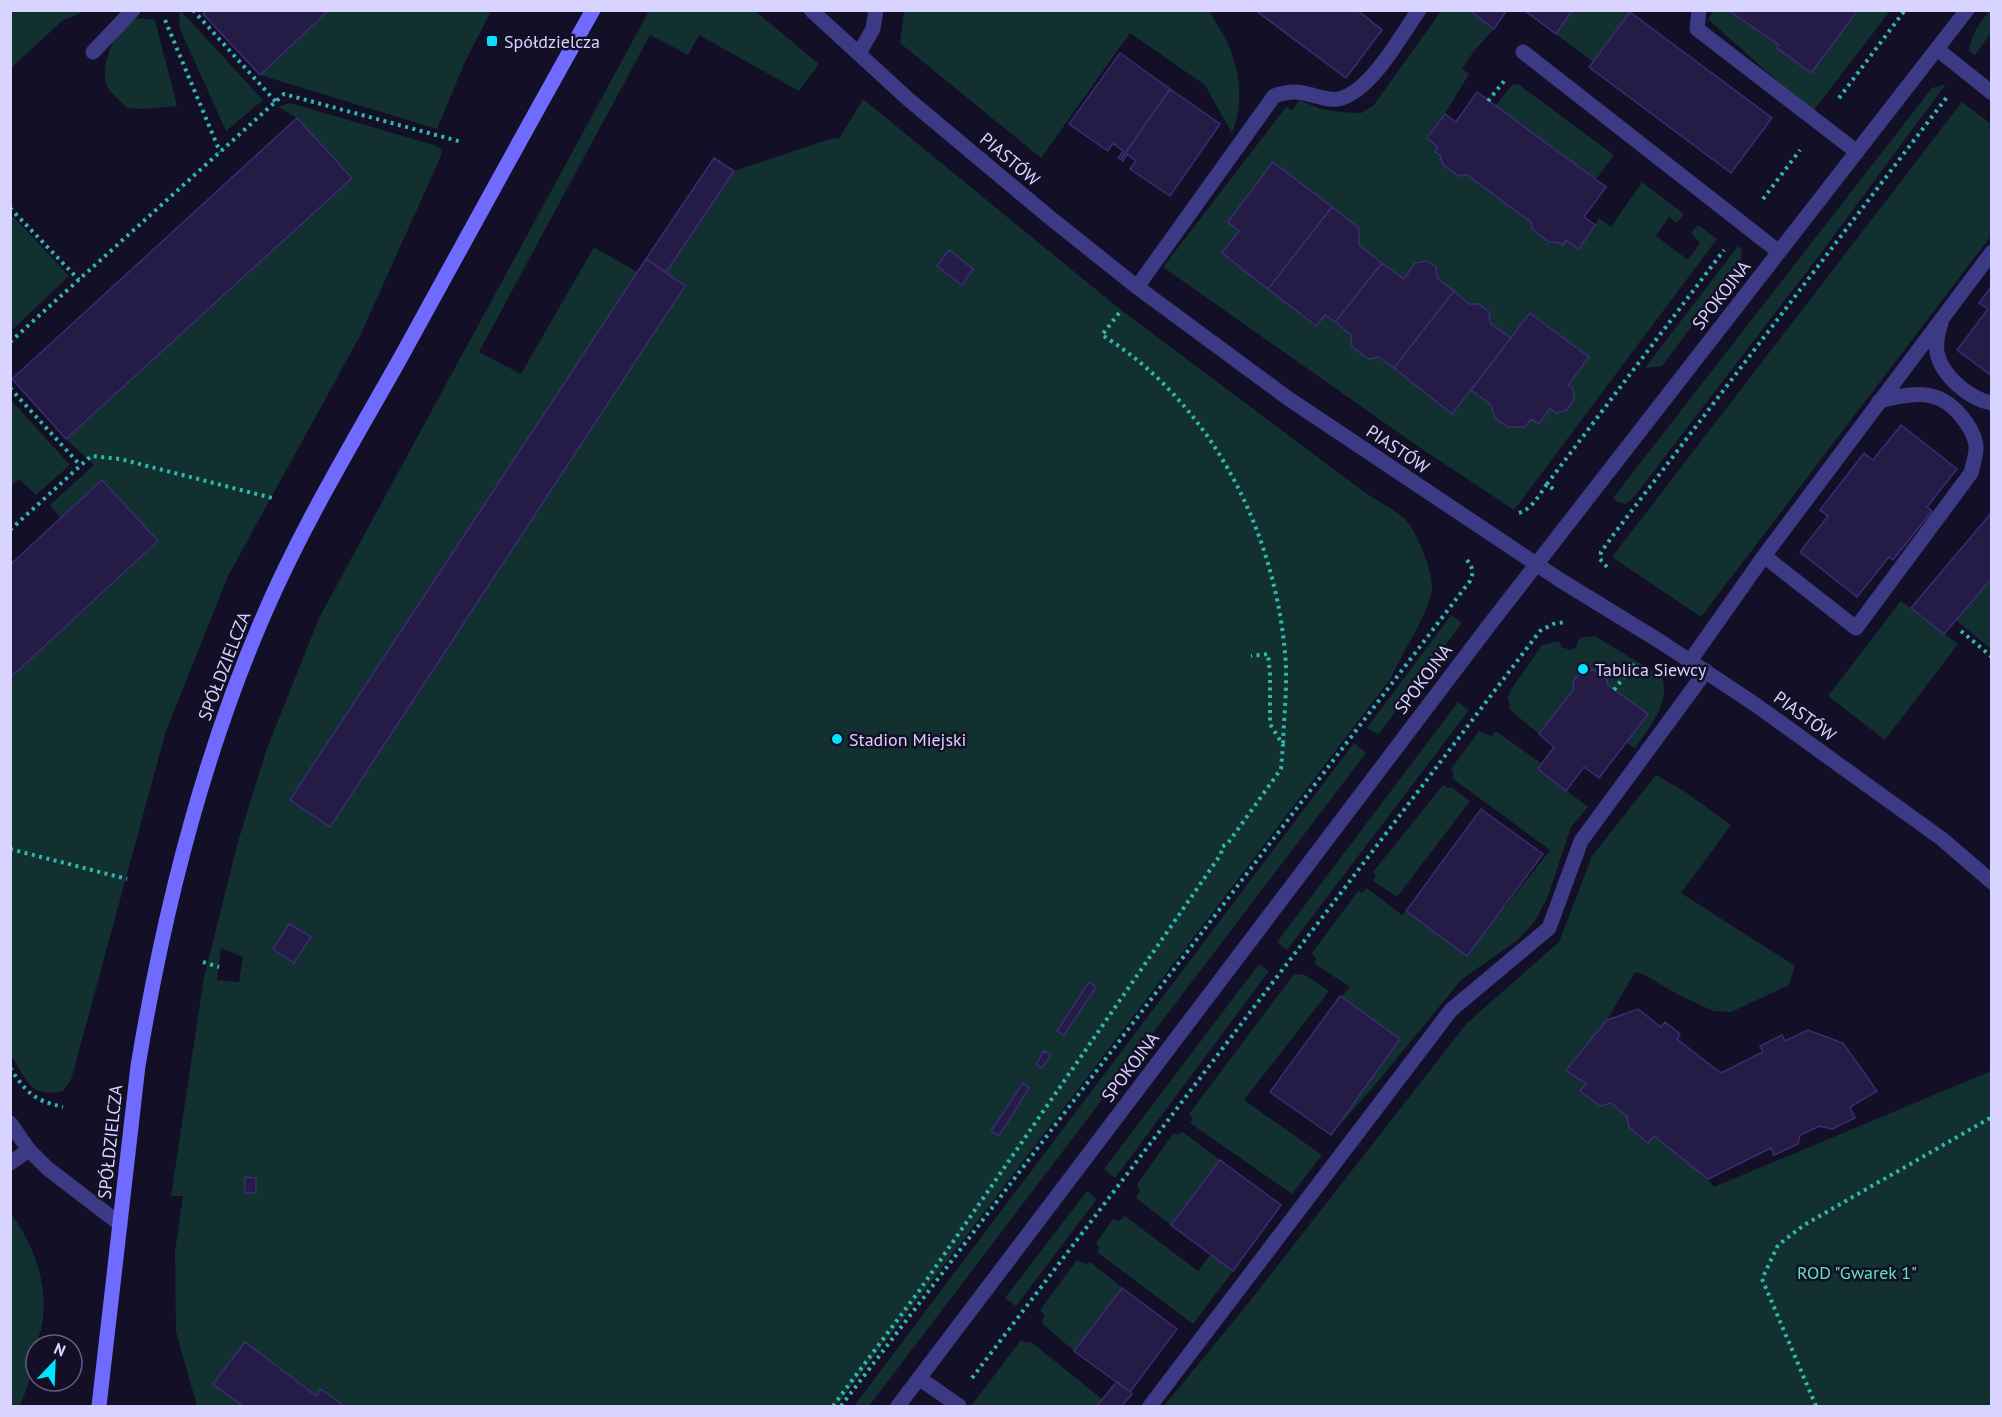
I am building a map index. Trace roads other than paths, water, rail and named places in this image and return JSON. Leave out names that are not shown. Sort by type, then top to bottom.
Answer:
[{"type":"street","points":[[93,52],[133,10]]},
{"type":"street","name":"SPÓŁDZIELCZA","points":[[99,1407],[138,1066],[165,926],[190,823],[224,717],[256,633],[314,514],[593,10]]},
{"type":"street","name":"PIASTÓW","points":[[811,10],[908,99],[1137,287],[1289,399],[1537,564],[1756,705],[1941,839],[1992,882]]},
{"type":"street","points":[[859,53],[873,29],[876,10]]},
{"type":"street","points":[[1137,287],[1274,96],[1288,90],[1331,100],[1348,97],[1366,84],[1419,10]]},
{"type":"street","points":[[1699,10],[1696,28],[1857,152]]},
{"type":"street","name":"SPOKOJNA","points":[[898,1407],[1490,624],[1967,10]]},
{"type":"street","points":[[1937,49],[1992,93]]},
{"type":"street","points":[[1523,52],[1779,252]]},
{"type":"street","points":[[1690,661],[1764,556],[1992,252]]},
{"type":"street","points":[[1944,315],[1938,332],[1937,352],[1942,368],[1971,395],[1992,403]]},
{"type":"street","points":[[1764,556],[1856,628],[1971,473],[1976,446],[1969,425],[1953,405],[1933,395],[1905,395],[1880,401]]},
{"type":"street","points":[[1150,1407],[1451,1010],[1549,928],[1581,841],[1706,671]]},
{"type":"street","points":[[10,1123],[29,1150],[47,1168],[120,1224]]},
{"type":"street","points":[[10,1163],[29,1150]]},
{"type":"street","points":[[919,1378],[956,1405]]},
{"type":"place","name":"Spółdzielcza","points":[[492,41]]},
{"type":"place","name":"Tablica Siewcy","points":[[1583,669]]},
{"type":"place","name":"Stadion Miejski","points":[[837,739]]},
{"type":"park label","name":"ROD \"Gwarek 1\"","points":[[1857,1272]]}]
